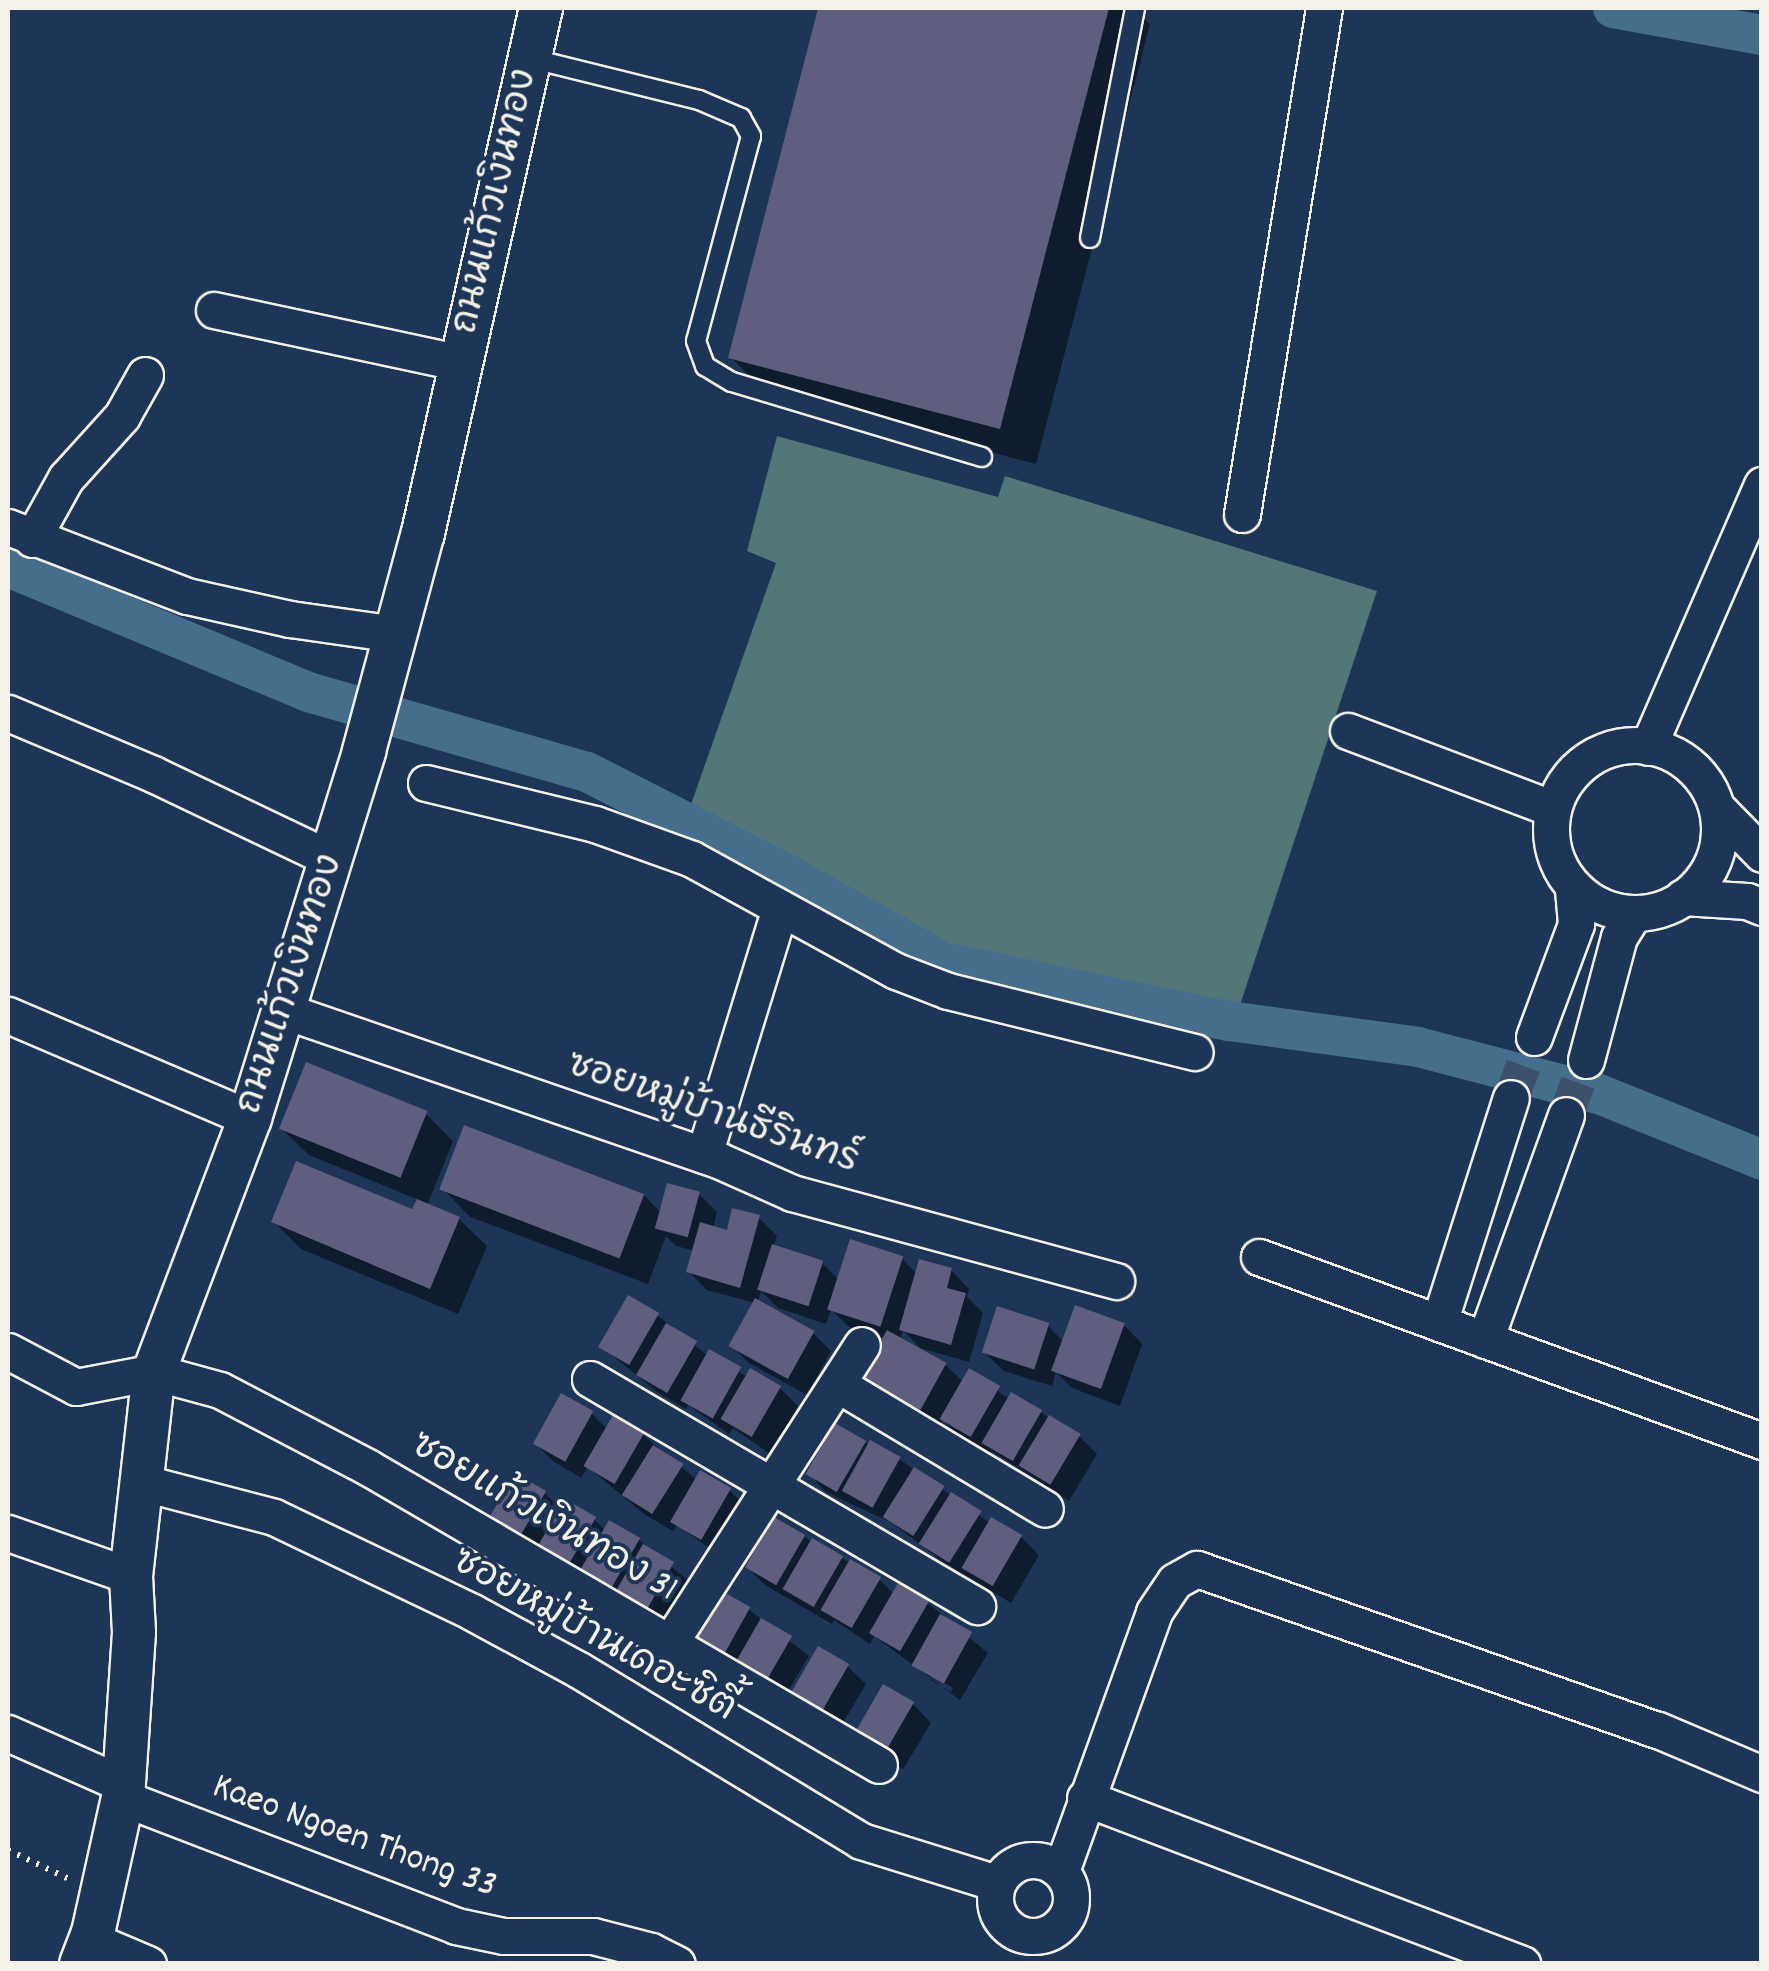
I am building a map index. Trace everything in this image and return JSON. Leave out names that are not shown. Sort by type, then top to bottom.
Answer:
[{"type":"street","name":"ถนนแก้วเงินทอง","points":[[86,1951],[123,1791],[134,1632],[131,1576],[154,1372],[286,1012],[364,751],[461,363],[541,8]]},
{"type":"street","points":[[1242,514],[1324,8]]},
{"type":"street","points":[[214,310],[461,363]]},
{"type":"street","points":[[145,375],[122,416],[20,533],[187,596],[290,619],[390,650]]},
{"type":"street","points":[[1648,747],[1762,485]]},
{"type":"street","points":[[8,713],[153,774],[333,860]]},
{"type":"street","points":[[1348,731],[1553,809]]},
{"type":"street","points":[[1534,1037],[1576,924],[1573,886],[1554,850],[1553,809],[1563,784],[1582,763],[1606,750],[1648,747],[1687,762],[1706,783],[1718,809],[1762,854]]},
{"type":"street","points":[[426,783],[595,824],[692,859],[896,971],[948,991],[1194,1052]]},
{"type":"street","points":[[1573,886],[1595,903],[1634,912],[1648,912],[1683,897],[1696,888],[1712,864],[1720,837],[1718,809]]},
{"type":"street","points":[[1683,897],[1746,902],[1762,908]]},
{"type":"street","points":[[704,1156],[780,908]]},
{"type":"street","points":[[1586,1060],[1619,937],[1634,912]]},
{"type":"street","name":"ซอยหมู่บ้านธีรินทร์","points":[[286,1012],[704,1156],[792,1194],[1116,1281]]},
{"type":"street","points":[[8,1015],[250,1118]]},
{"type":"street","points":[[1439,1323],[1511,1098]]},
{"type":"street","points":[[1484,1340],[1566,1115]]},
{"type":"street","points":[[1259,1257],[1762,1441]]},
{"type":"street","points":[[671,1641],[862,1345]]},
{"type":"street","points":[[8,1351],[76,1386],[154,1372]]},
{"type":"street","name":"ซอยแก้วเงินทอง 31","points":[[154,1372],[237,1398],[369,1468],[878,1765]]},
{"type":"street","points":[[590,1378],[976,1606]]},
{"type":"street","points":[[839,1385],[1044,1509]]},
{"type":"street","name":"ซอยหมู่บ้านเดอะซิตี้","points":[[140,1482],[274,1518],[472,1612],[579,1670],[861,1841],[997,1883]]},
{"type":"street","points":[[8,1533],[131,1576]]},
{"type":"street","points":[[1061,1871],[1154,1612],[1176,1582],[1197,1569],[1658,1730],[1762,1774]]},
{"type":"street","name":"Kaeo Ngoen Thong 33","points":[[8,1732],[123,1791],[456,1926],[504,1936],[592,1936],[651,1950],[677,1964]]},
{"type":"street","points":[[1086,1798],[1523,1964]]},
{"type":"street","points":[[1040,1860],[1061,1871],[1068,1881],[1071,1906],[1059,1927],[1034,1950],[1024,1935],[1002,1922],[994,1896],[997,1883],[1014,1864],[1040,1860]]},
{"type":"street","points":[[86,1951],[148,1964]]},
{"type":"lane","points":[[1090,238],[1135,8]]},
{"type":"lane","points":[[529,58],[699,100],[741,118],[751,136],[696,341],[705,366],[732,382],[982,458]]},
{"type":"path","points":[[8,1850],[102,1894]]},
{"type":"green space","points":[[777,436],[998,497],[1005,476],[1377,591],[1240,1005],[950,950],[689,810],[776,563],[747,551]]},
{"type":"building","points":[[818,8],[1109,8],[1000,429],[728,358]]},
{"type":"building","points":[[306,1062],[427,1111],[400,1178],[279,1129]]},
{"type":"building","points":[[464,1125],[644,1194],[619,1259],[439,1189]]},
{"type":"building","points":[[296,1161],[412,1209],[417,1199],[460,1217],[430,1289],[271,1222]]},
{"type":"building","points":[[667,1183],[700,1192],[688,1237],[655,1228]]},
{"type":"building","points":[[732,1208],[760,1215],[740,1288],[686,1272],[700,1222],[727,1230]]},
{"type":"building","points":[[850,1239],[903,1256],[880,1327],[827,1309]]},
{"type":"building","points":[[772,1244],[823,1261],[809,1306],[757,1290]]},
{"type":"building","points":[[919,1259],[952,1268],[947,1288],[966,1293],[951,1345],[899,1330]]},
{"type":"building","points":[[628,1295],[659,1313],[629,1365],[598,1347]]},
{"type":"building","points":[[755,1298],[814,1331],[788,1379],[728,1346]]},
{"type":"building","points":[[1075,1305],[1125,1323],[1101,1389],[1051,1371]]},
{"type":"building","points":[[997,1306],[1049,1323],[1034,1370],[982,1353]]},
{"type":"building","points":[[666,1323],[697,1341],[667,1393],[636,1375]]},
{"type":"building","points":[[887,1330],[946,1363],[920,1410],[861,1377]]},
{"type":"building","points":[[709,1349],[741,1367],[713,1419],[680,1401]]},
{"type":"building","points":[[750,1368],[781,1386],[752,1437],[720,1419]]},
{"type":"building","points":[[969,1368],[1000,1386],[971,1437],[940,1419]]},
{"type":"building","points":[[1011,1392],[1042,1410],[1013,1461],[982,1443]]},
{"type":"building","points":[[561,1393],[593,1411],[565,1462],[533,1444]]},
{"type":"building","points":[[613,1415],[644,1433],[615,1484],[584,1466]]},
{"type":"building","points":[[1049,1415],[1081,1434],[1050,1485],[1019,1466]]},
{"type":"building","points":[[835,1423],[866,1441],[837,1492],[806,1474]]},
{"type":"building","points":[[870,1440],[901,1457],[872,1508],[842,1491]]},
{"type":"building","points":[[653,1445],[684,1464],[652,1514],[622,1495]]},
{"type":"building","points":[[914,1467],[945,1486],[913,1536],[883,1517]]},
{"type":"building","points":[[700,1470],[731,1488],[701,1540],[670,1522]]},
{"type":"building","points":[[515,1473],[546,1491],[517,1542],[486,1524]]},
{"type":"building","points":[[951,1492],[982,1511],[949,1563],[919,1544]]},
{"type":"building","points":[[565,1499],[596,1517],[567,1568],[536,1550]]},
{"type":"building","points":[[774,1517],[805,1535],[776,1585],[745,1567]]},
{"type":"building","points":[[991,1517],[1022,1535],[993,1586],[962,1568]]},
{"type":"building","points":[[609,1520],[640,1538],[610,1590],[579,1572]]},
{"type":"building","points":[[812,1538],[843,1556],[814,1607],[782,1589]]},
{"type":"building","points":[[643,1544],[674,1562],[644,1614],[613,1596]]},
{"type":"building","points":[[850,1559],[881,1577],[852,1628],[820,1610]]},
{"type":"building","points":[[898,1583],[929,1601],[900,1651],[869,1633]]},
{"type":"building","points":[[718,1589],[750,1607],[722,1659],[689,1641]]},
{"type":"building","points":[[940,1614],[972,1632],[944,1684],[911,1666]]},
{"type":"building","points":[[761,1618],[792,1636],[763,1686],[732,1668]]},
{"type":"building","points":[[818,1646],[849,1664],[820,1715],[788,1697]]},
{"type":"building","points":[[883,1684],[914,1702],[885,1753],[854,1735]]},
{"type":"waterway","points":[[1613,8],[1762,35]]},
{"type":"waterway","points":[[8,567],[308,692],[587,772],[785,873],[943,962],[1229,1021],[1418,1047],[1599,1094],[1762,1160]]},
{"type":"tunnel","points":[[1511,1098],[1534,1037]]},
{"type":"tunnel","points":[[1566,1115],[1586,1060]]}]
